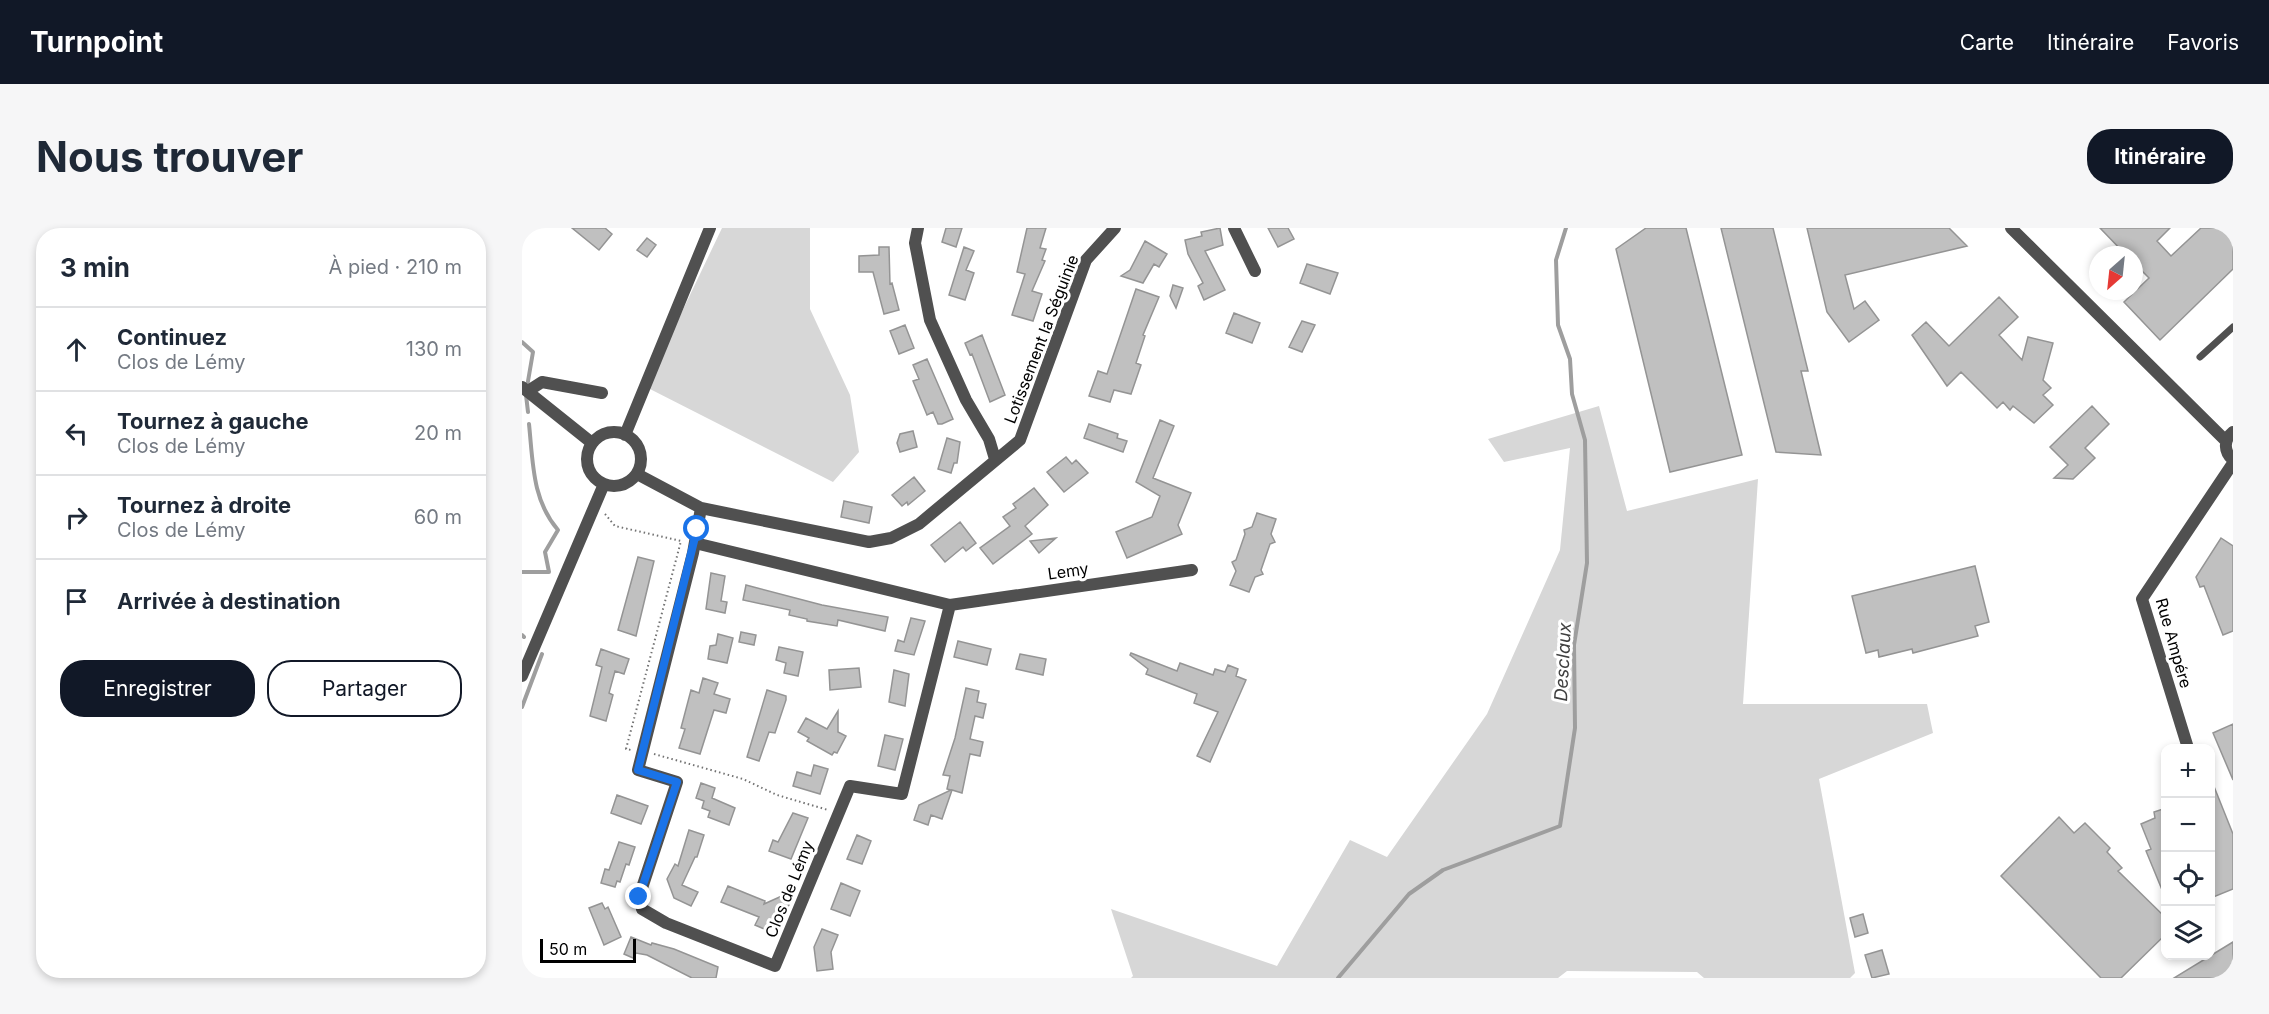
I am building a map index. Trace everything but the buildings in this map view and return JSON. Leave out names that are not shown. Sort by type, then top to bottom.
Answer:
[{"type":"street","points":[[625,435],[711,228]]},
{"type":"street","name":"Lotissement la Séguinie","points":[[918,228],[915,243],[930,320],[966,400],[989,439],[996,459]]},
{"type":"street","name":"Lotissement la Séguinie","points":[[637,474],[701,508],[869,542],[891,538],[919,524],[1020,440],[1086,260],[1115,228]]},
{"type":"street","points":[[1234,228],[1255,271]]},
{"type":"street","points":[[2011,228],[2230,437],[2227,453],[2233,462]]},
{"type":"street","points":[[592,443],[525,389],[542,382],[602,393]]},
{"type":"street","points":[[607,433],[625,435],[633,440],[641,456],[637,474],[622,485],[604,484],[591,474],[588,467],[587,459],[592,443],[607,433]]},
{"type":"street","name":"Rue Ampére","points":[[2187,744],[2142,599],[2233,462]]},
{"type":"street","points":[[522,676],[604,484]]},
{"type":"street","name":"Clos de Lémy","points":[[701,508],[695,543],[638,770],[677,782],[639,897],[642,909],[666,923],[775,966],[850,786],[902,794],[950,605]]},
{"type":"street","points":[[695,543],[950,605]]},
{"type":"street","name":"Lemy","points":[[950,605],[1192,570]]},
{"type":"lane","points":[[2200,357],[2233,327]]},
{"type":"path","points":[[594,508],[606,515],[615,526],[681,541],[626,749],[642,751],[743,779],[777,795],[838,813]]},
{"type":"shaded area","points":[[722,228],[810,228],[810,309],[850,395],[859,452],[833,482],[646,387]]},
{"type":"shaded area","points":[[1599,406],[1627,511],[1758,479],[1743,704],[1927,704],[1933,733],[1819,779],[1855,973],[1850,978],[1704,978],[1697,972],[1567,971],[1558,978],[1131,978],[1133,976],[1111,909],[1277,966],[1350,840],[1387,857],[1487,714],[1560,550],[1570,448],[1504,462],[1488,439]]},
{"type":"waterway","name":"Desclaux","points":[[1338,978],[1409,894],[1443,870],[1560,826],[1575,728],[1574,645],[1587,563],[1585,440],[1572,394],[1570,359],[1558,325],[1556,260],[1566,228]]},
{"type":"waterway","points":[[522,342],[533,352],[527,387]]},
{"type":"waterway","points":[[526,395],[528,412]]},
{"type":"waterway","points":[[522,572],[549,572],[545,552],[558,530],[549,518],[538,493],[529,424]]},
{"type":"waterway","points":[[522,707],[542,654]]},
{"type":"route","points":[[639,897],[677,782],[638,770],[646,731],[693,554],[697,529]]}]
